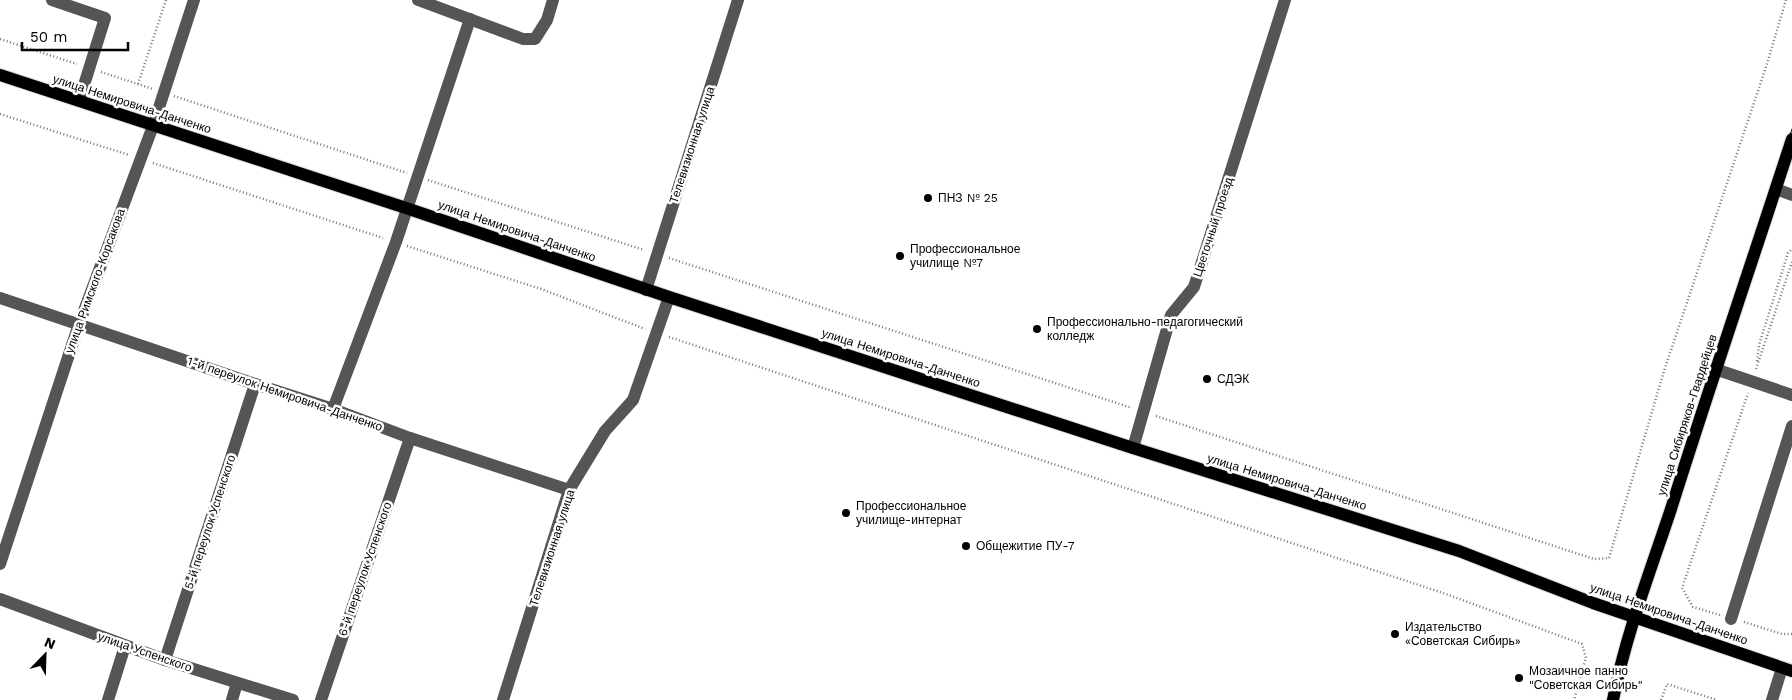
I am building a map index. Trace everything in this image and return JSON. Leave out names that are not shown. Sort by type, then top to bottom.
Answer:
[{"type":"main road","name":"улица Немировича-Данченко","points":[[0,76],[406,208],[646,290],[1133,448],[1459,551],[1593,603],[1787,669]]},
{"type":"main road","name":"улица Сибиряков-Гвардейцев","points":[[1613,700],[1634,616],[1650,573],[1715,369],[1792,139]]},
{"type":"street","points":[[52,0],[105,18],[79,101]]},
{"type":"street","name":"улица Римского-Корсакова","points":[[0,564],[79,324],[154,126],[194,0]]},
{"type":"street","points":[[418,0],[524,39],[535,39],[547,20],[553,0]]},
{"type":"street","name":"Телевизионная улица","points":[[646,290],[738,0]]},
{"type":"street","name":"Цветочный проезд","points":[[1133,448],[1171,315],[1194,287],[1285,0]]},
{"type":"street","points":[[333,409],[396,242],[470,19]]},
{"type":"street","points":[[1776,189],[1792,195]]},
{"type":"street","name":"Телевизионная улица","points":[[503,700],[569,490],[604,431],[632,400],[669,297]]},
{"type":"street","name":"1-й переулок Немировича-Данченко","points":[[0,298],[333,409],[410,438],[569,490]]},
{"type":"street","points":[[1715,369],[1792,395]]},
{"type":"street","name":"5-й переулок Успенского","points":[[165,660],[255,384]]},
{"type":"street","points":[[1731,618],[1792,426]]},
{"type":"street","name":"6-й переулок Успенского","points":[[321,700],[410,438]]},
{"type":"street","name":"улица Успенского","points":[[0,599],[165,660],[293,700]]},
{"type":"street","points":[[108,700],[125,646]]},
{"type":"street","points":[[1772,700],[1787,669]]},
{"type":"street","points":[[232,700],[238,683]]},
{"type":"path","points":[[138,84],[166,0]]},
{"type":"path","points":[[0,39],[417,177],[1594,559],[1609,558],[1664,372],[1767,64],[1786,0]]},
{"type":"path","points":[[0,114],[541,289],[656,333],[1437,591],[1582,644],[1586,658],[1574,700]]},
{"type":"path","points":[[1757,366],[1759,345],[1788,253],[1792,249]]},
{"type":"path","points":[[1792,262],[1682,588],[1693,607],[1782,634],[1792,634]]},
{"type":"path","points":[[1661,700],[1667,684],[1717,700]]},
{"type":"tram line","points":[[1610,700],[1614,676],[1650,561],[1792,129]]},
{"type":"place","name":"ПНЗ № 25","points":[[928,198]]},
{"type":"place","name":"Профессиональное училище №7","points":[[900,256]]},
{"type":"place","name":"Профессионально-педагогический колледж","points":[[1037,329]]},
{"type":"place","name":"СДЭК","points":[[1207,379]]},
{"type":"place","name":"Профессиональное училище-интернат","points":[[846,513]]},
{"type":"place","name":"Общежитие ПУ-7","points":[[966,546]]},
{"type":"place","name":"Издательство «Советская Сибирь»","points":[[1395,634]]},
{"type":"place","name":"Мозаичное панно \"Советская Сибирь\"","points":[[1519,678]]}]
